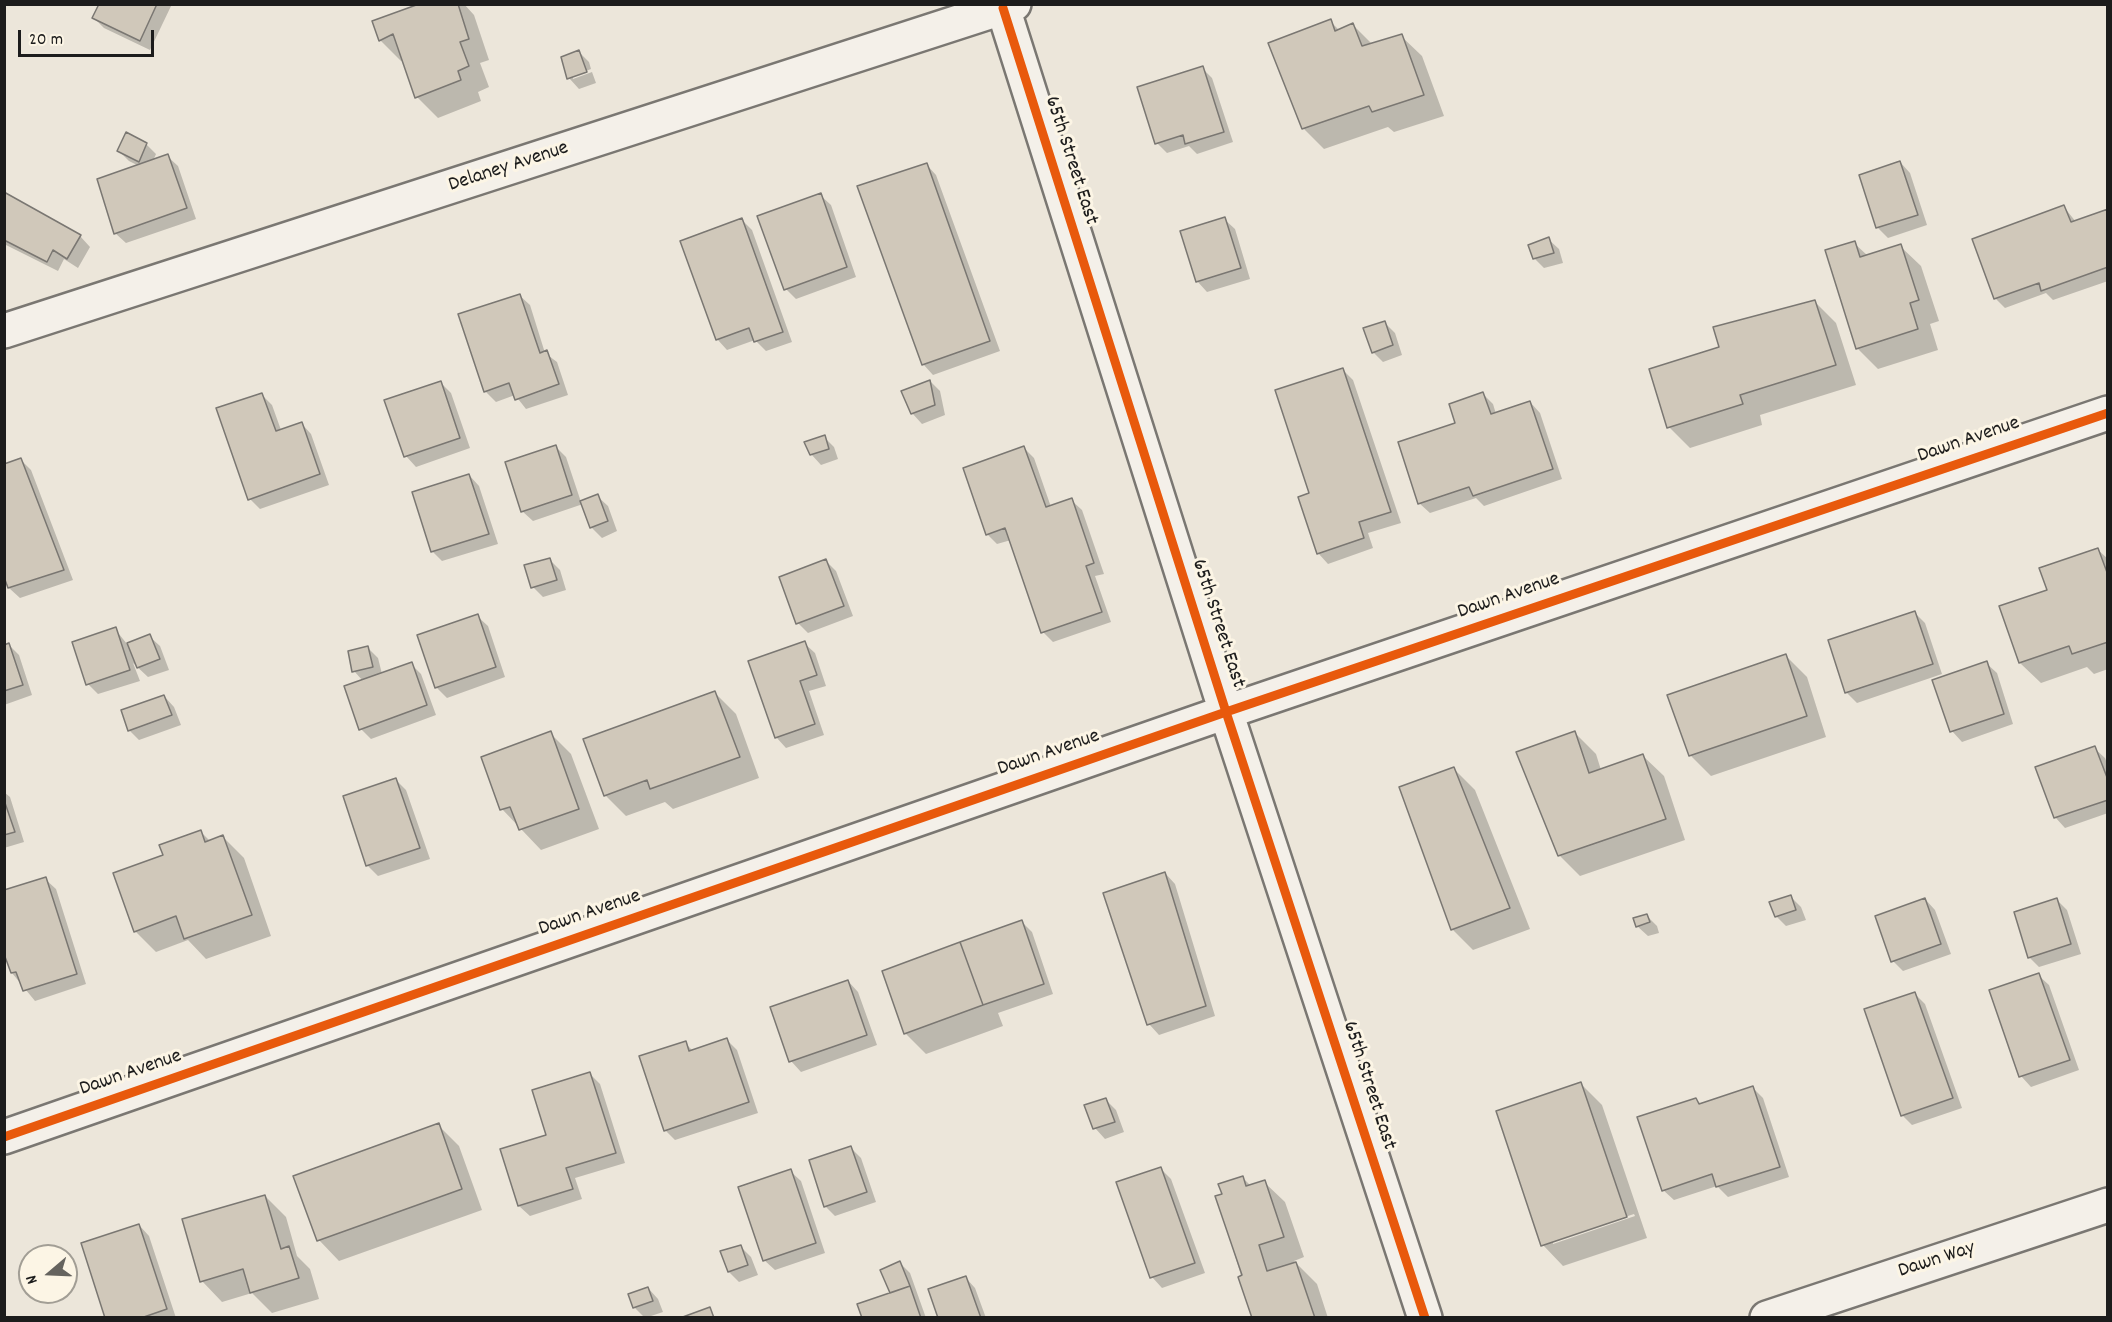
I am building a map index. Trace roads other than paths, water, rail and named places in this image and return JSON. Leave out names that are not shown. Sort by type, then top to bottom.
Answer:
[{"type":"street","name":"Delaney Avenue","points":[[4,331],[1009,7]]},
{"type":"street","name":"65th Street East","points":[[1009,7],[1226,712],[1425,1317]]},
{"type":"street","name":"Dawn Avenue","points":[[4,1137],[1226,712],[2108,413]]},
{"type":"street","name":"Dawn Way","points":[[1767,1317],[2108,1204]]}]
